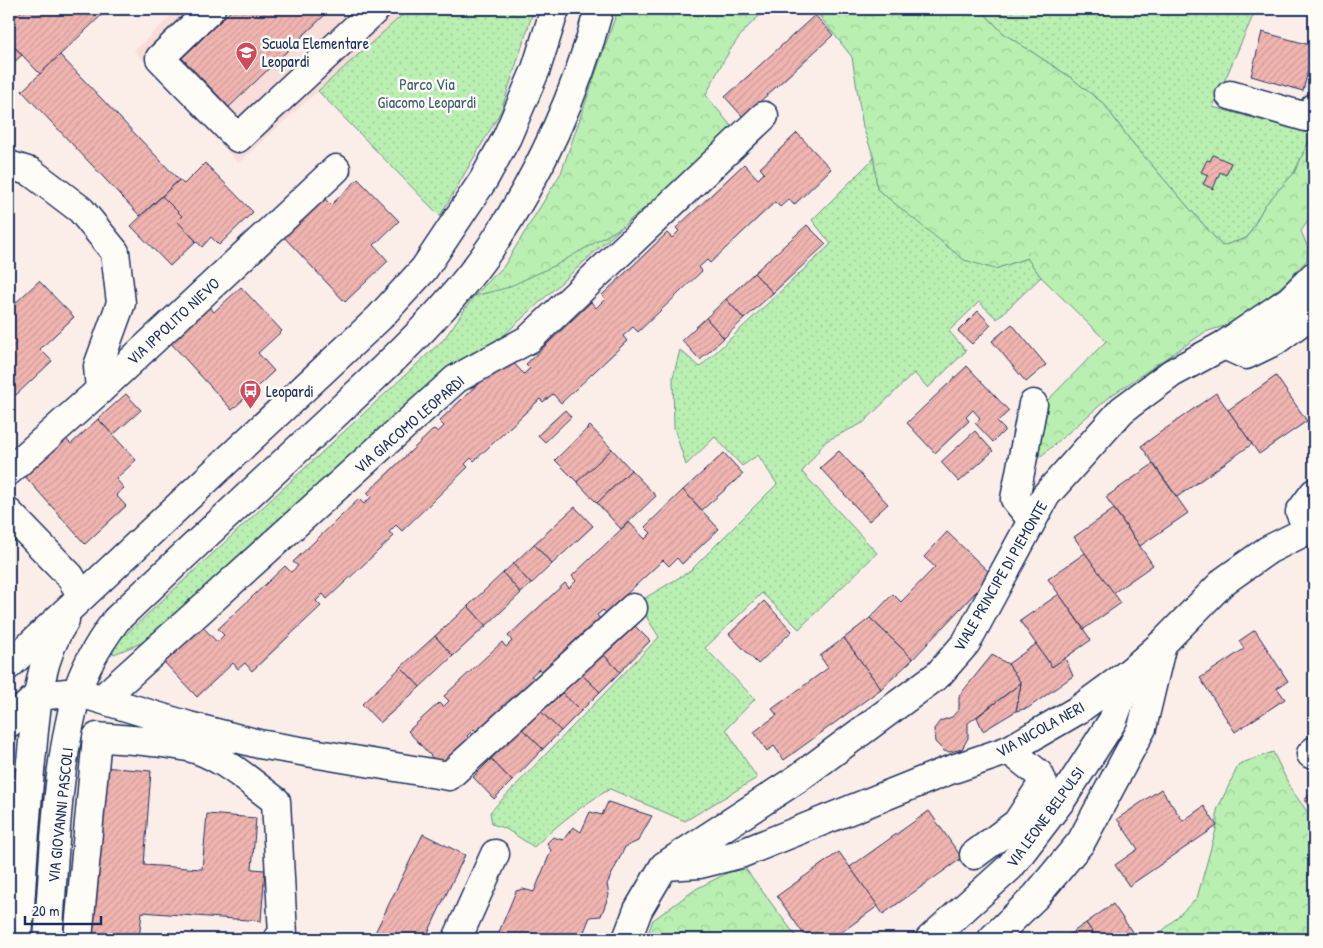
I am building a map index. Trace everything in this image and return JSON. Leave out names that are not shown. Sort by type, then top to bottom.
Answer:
[{"type":"street","points":[[211,9],[160,58],[238,138],[376,9]]},
{"type":"street","points":[[9,665],[380,318],[424,269],[484,179],[507,136],[536,69],[555,9]]},
{"type":"street","points":[[77,692],[97,646],[116,620],[407,346],[454,296],[491,247],[520,198],[566,104],[589,45],[599,9]]},
{"type":"street","points":[[1230,95],[1306,117],[1314,108]]},
{"type":"street","name":"VIA GIACOMO LEOPARDI","points":[[103,698],[456,379],[529,339],[764,116]]},
{"type":"street","points":[[9,165],[31,172],[81,210],[115,252],[120,303],[98,366],[100,390]]},
{"type":"street","name":"VIA IPPOLITO NIEVO","points":[[9,471],[100,390],[336,169]]},
{"type":"street","name":"VIALE PRINCIPE DI PIEMONTE","points":[[627,939],[638,910],[664,866],[796,779],[940,674],[966,643],[1046,495],[1122,410],[1172,372],[1224,345],[1290,300],[1314,276]]},
{"type":"street","points":[[1224,345],[1246,355],[1275,341],[1314,312]]},
{"type":"street","points":[[380,318],[407,346]]},
{"type":"street","points":[[1032,520],[1016,499],[1033,404]]},
{"type":"street","points":[[1311,528],[1300,512],[1314,493]]},
{"type":"street","points":[[9,513],[70,576],[82,596]]},
{"type":"street","name":"VIA NICOLA NERI","points":[[664,866],[700,864],[740,854],[947,771],[1009,750],[1078,710],[1130,672],[1162,644],[1224,581],[1268,550],[1311,528]]},
{"type":"street","points":[[9,723],[38,696],[47,659],[63,623],[82,596]]},
{"type":"street","points":[[38,696],[77,692],[103,698],[189,726],[259,744],[449,776],[633,608]]},
{"type":"street","points":[[992,939],[1036,896],[1081,842],[1142,728],[1162,644]]},
{"type":"street","name":"VIA LEONE BELPULSI","points":[[930,939],[1010,867],[1062,799],[1113,720],[1130,672]]},
{"type":"street","name":"VIA GIOVANNI PASCOLI","points":[[48,939],[62,773],[77,692]]},
{"type":"street","name":"VIA GIOVANNI PASCOLI","points":[[18,939],[29,777],[38,696]]},
{"type":"street","points":[[78,939],[97,737],[189,747],[208,755],[233,770],[276,801],[283,936],[278,939]]},
{"type":"street","points":[[974,855],[1017,823],[1044,783],[1038,774],[1009,750]]},
{"type":"street","points":[[457,939],[495,854]]},
{"type":"shaded area","name":"Scuola Elementare Leopardi","points":[[178,9],[409,9],[238,163],[134,51]]},
{"type":"green space","name":"Parco Via Giacomo Leopardi","points":[[409,9],[534,9],[501,111],[440,216],[318,91]]},
{"type":"green space","points":[[618,9],[769,9],[758,17],[740,36],[718,71],[706,95],[735,131],[622,227],[556,265],[506,288],[474,296],[504,266],[561,173]]},
{"type":"green space","points":[[814,9],[980,9],[1003,33],[1070,77],[1104,104],[1130,140],[1222,246],[1247,238],[1265,205],[1294,173],[1314,131],[1314,213],[1301,231],[1308,248],[1307,260],[1282,286],[1234,323],[1205,332],[1112,395],[1040,457],[1037,422],[1043,405],[1106,341],[1041,277],[1027,258],[995,269],[964,260],[877,189],[874,158],[863,127],[852,57]]},
{"type":"green space","points":[[980,9],[1256,9],[1213,107],[1312,134],[1294,173],[1265,205],[1247,238],[1222,246],[1130,140],[1104,104],[1070,77],[1003,33]]},
{"type":"green space","points":[[874,158],[877,189],[995,269],[1027,258],[1041,277],[997,319],[979,302],[949,331],[966,351],[928,388],[914,373],[863,423],[826,441],[802,472],[877,553],[799,629],[762,593],[705,648],[755,699],[726,729],[757,778],[685,821],[610,789],[570,815],[534,847],[506,829],[492,824],[490,812],[659,637],[647,618],[645,598],[690,571],[777,484],[758,455],[742,466],[715,437],[686,465],[674,428],[673,377],[680,350],[700,367],[831,244],[812,220]]},
{"type":"green space","points":[[622,227],[493,345],[445,370],[151,639],[114,654],[110,649],[444,339],[474,296],[532,276]]},
{"type":"green space","points":[[1273,752],[1291,789],[1314,821],[1314,939],[1154,939],[1197,898],[1217,826],[1217,810],[1239,764]]},
{"type":"green space","points":[[745,868],[798,939],[646,939],[653,920],[696,889],[727,873]]},
{"type":"building","points":[[24,9],[108,9],[40,74],[9,41],[9,23]]},
{"type":"building","points":[[233,9],[331,9],[229,107],[182,58]]},
{"type":"building","points":[[815,15],[833,35],[743,117],[725,97]]},
{"type":"building","points":[[1262,32],[1314,46],[1303,91],[1251,76]]},
{"type":"building","points":[[9,41],[22,55],[9,67]]},
{"type":"building","points":[[60,55],[179,180],[140,216],[22,91]]},
{"type":"building","points":[[797,133],[831,169],[794,205],[789,199],[780,207],[775,202],[710,263],[707,260],[699,267],[702,271],[638,332],[633,327],[623,336],[627,341],[561,403],[553,394],[543,402],[540,399],[474,461],[471,458],[465,464],[468,467],[402,531],[396,525],[389,532],[394,536],[327,599],[323,594],[316,601],[321,606],[252,671],[245,663],[238,669],[233,663],[197,697],[163,661],[201,625],[217,642],[224,635],[218,629],[285,566],[291,572],[298,566],[293,562],[359,499],[364,504],[371,497],[367,493],[434,429],[438,432],[444,426],[439,421],[507,356],[524,374],[530,368],[526,364],[591,302],[596,308],[605,299],[602,295],[667,233],[672,238],[679,231],[676,228],[744,164],[758,179],[764,173],[760,168]]},
{"type":"building","points":[[1213,155],[1231,163],[1226,175],[1220,172],[1213,189],[1203,184],[1208,175],[1201,172],[1207,160],[1210,161]]},
{"type":"building","points":[[205,163],[253,212],[219,245],[211,237],[202,247],[177,221],[182,216],[162,196],[179,180],[184,184]]},
{"type":"building","points":[[358,179],[399,221],[374,245],[388,261],[345,302],[282,235],[322,196],[331,205]]},
{"type":"building","points":[[162,196],[182,216],[177,221],[196,241],[170,266],[131,226]]},
{"type":"building","points":[[807,225],[826,244],[773,293],[754,273]]},
{"type":"building","points":[[754,273],[773,293],[744,319],[726,299]]},
{"type":"building","points":[[39,281],[74,317],[40,349],[52,361],[16,395],[9,387],[9,309]]},
{"type":"building","points":[[241,287],[282,331],[258,353],[274,371],[232,410],[168,340],[207,304],[214,312]]},
{"type":"building","points":[[726,299],[744,319],[724,338],[706,318]]},
{"type":"building","points":[[978,311],[991,325],[972,344],[958,331]]},
{"type":"building","points":[[706,318],[724,338],[700,360],[682,340]]},
{"type":"building","points":[[1012,324],[1046,365],[1026,382],[992,341]]},
{"type":"building","points":[[967,366],[1009,411],[997,422],[1005,430],[993,442],[975,423],[980,418],[973,410],[966,417],[969,421],[935,453],[907,423]]},
{"type":"building","points":[[1276,376],[1307,421],[1259,454],[1228,410]]},
{"type":"building","points":[[1216,393],[1252,444],[1177,497],[1141,446]]},
{"type":"building","points":[[126,394],[141,410],[113,435],[98,419]]},
{"type":"building","points":[[565,410],[571,417],[545,442],[538,435]]},
{"type":"building","points":[[98,419],[136,460],[116,479],[124,488],[116,495],[126,506],[85,544],[22,473],[63,436],[71,444]]},
{"type":"building","points":[[590,426],[612,449],[577,482],[555,460]]},
{"type":"building","points":[[975,431],[993,451],[959,482],[941,462]]},
{"type":"building","points":[[612,449],[631,470],[597,503],[577,482]]},
{"type":"building","points":[[839,451],[888,504],[869,521],[820,468]]},
{"type":"building","points":[[724,453],[743,474],[702,510],[683,490]]},
{"type":"building","points":[[1153,464],[1188,513],[1140,546],[1106,497]]},
{"type":"building","points":[[631,470],[656,496],[621,529],[597,503]]},
{"type":"building","points":[[683,490],[719,529],[682,564],[677,558],[669,566],[663,560],[606,613],[603,610],[597,615],[601,620],[543,674],[539,669],[531,676],[536,680],[478,733],[474,729],[467,736],[470,740],[441,767],[408,731],[439,703],[443,707],[449,701],[444,696],[502,642],[506,647],[512,641],[508,636],[565,583],[569,588],[576,581],[572,576],[629,522],[645,539],[651,533],[645,527]]},
{"type":"building","points":[[575,507],[593,526],[552,564],[534,544]]},
{"type":"building","points":[[1114,509],[1153,565],[1113,593],[1074,537]]},
{"type":"building","points":[[947,532],[992,575],[913,659],[870,618],[893,594],[901,602],[935,567],[924,557]]},
{"type":"building","points":[[534,544],[552,564],[531,584],[513,564]]},
{"type":"building","points":[[1085,553],[1121,603],[1084,629],[1048,579]]},
{"type":"building","points":[[513,564],[531,584],[521,593],[503,573]]},
{"type":"building","points":[[503,573],[521,593],[486,626],[468,606]]},
{"type":"building","points":[[1059,594],[1091,640],[1052,667],[1020,621]]},
{"type":"building","points":[[764,601],[792,631],[758,664],[729,634]]},
{"type":"building","points":[[468,606],[486,626],[453,656],[435,636]]},
{"type":"building","points":[[870,618],[913,659],[881,689],[844,638]]},
{"type":"building","points":[[629,620],[650,641],[620,672],[599,650]]},
{"type":"building","points":[[1255,630],[1288,681],[1277,688],[1285,699],[1235,732],[1200,678],[1244,649],[1239,641]]},
{"type":"building","points":[[435,636],[453,656],[420,687],[401,667]]},
{"type":"building","points":[[844,638],[881,689],[784,760],[774,746],[767,751],[754,732],[777,715],[772,709],[828,668],[820,656]]},
{"type":"building","points":[[1036,644],[1052,667],[1065,658],[1073,676],[1028,708],[1016,711],[1021,683],[1008,664]]},
{"type":"building","points":[[599,650],[620,672],[600,692],[578,671]]},
{"type":"building","points":[[992,655],[1008,664],[1021,683],[968,723],[968,738],[962,749],[950,752],[944,751],[935,742],[934,729],[940,721],[952,717],[959,709],[959,696]]},
{"type":"building","points":[[401,667],[420,687],[380,723],[362,704]]},
{"type":"building","points":[[578,671],[600,692],[581,711],[559,690]]},
{"type":"building","points":[[1021,683],[1016,711],[983,731],[977,717]]},
{"type":"building","points":[[559,690],[581,711],[561,731],[539,710]]},
{"type":"building","points":[[539,710],[561,731],[543,749],[521,728]]},
{"type":"building","points":[[521,728],[543,749],[512,781],[491,759]]},
{"type":"building","points":[[491,759],[512,781],[494,799],[473,777]]},
{"type":"building","points":[[102,767],[151,771],[144,865],[202,869],[207,814],[256,818],[252,869],[265,870],[261,921],[142,912],[139,939],[88,939]]},
{"type":"building","points":[[1161,789],[1183,821],[1204,806],[1217,826],[1129,886],[1115,865],[1138,849],[1117,819]]},
{"type":"building","points":[[1314,791],[1314,812],[1304,800]]},
{"type":"building","points":[[608,802],[652,816],[638,841],[625,847],[607,884],[609,895],[601,916],[590,917],[581,939],[515,939],[499,932],[516,891],[523,889],[534,892],[551,851],[547,843],[553,837],[563,840],[573,827],[581,832],[590,812],[602,815]]},
{"type":"building","points":[[929,811],[962,858],[883,914],[850,867]]},
{"type":"building","points":[[423,834],[465,855],[425,939],[372,939]]},
{"type":"building","points":[[839,852],[878,906],[832,939],[807,939],[777,896]]},
{"type":"building","points":[[1113,904],[1137,939],[1097,939],[1086,923]]},
{"type":"building","points":[[1086,923],[1097,939],[1070,939],[1067,936]]},
{"type":"place","name":"Scuola Elementare Leopardi","points":[[246,71]]},
{"type":"place","name":"Leopardi","points":[[250,410]]}]
